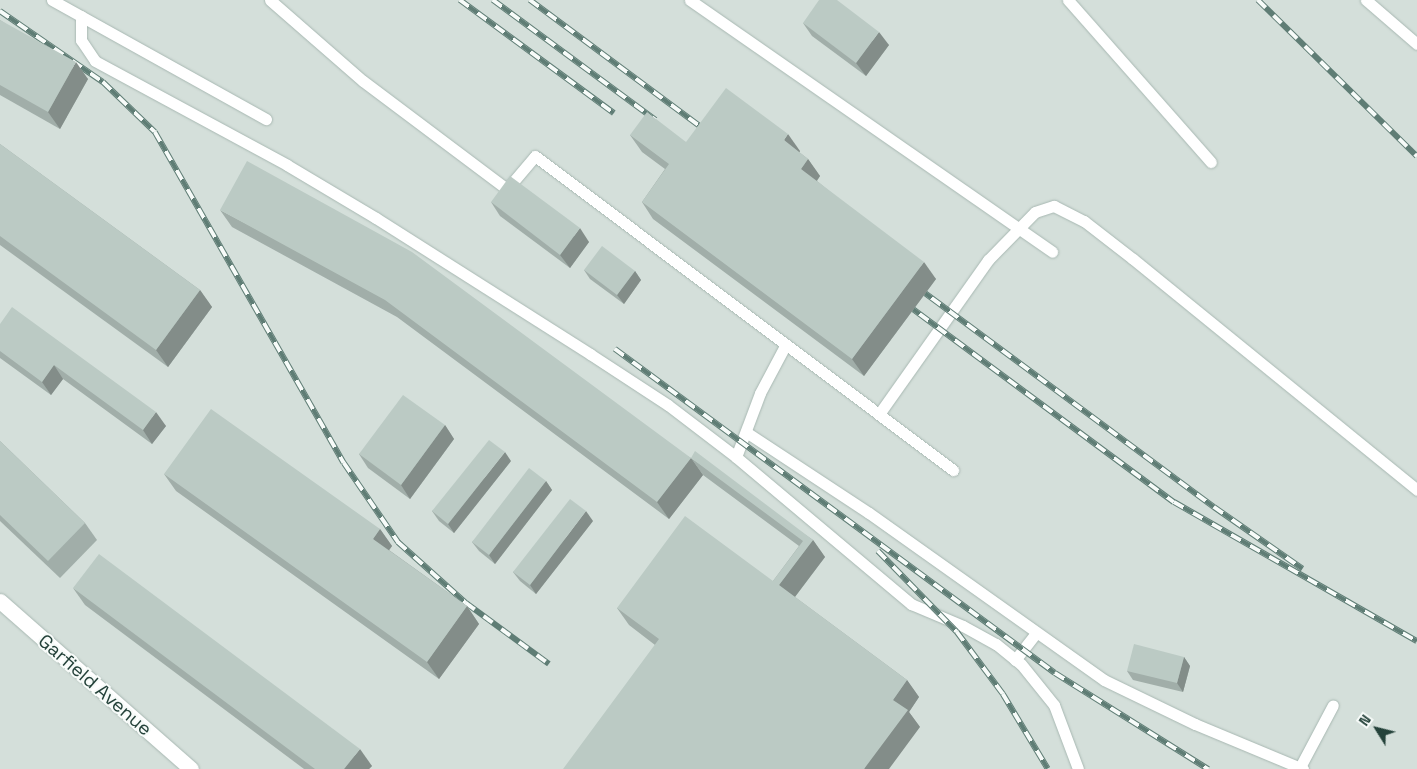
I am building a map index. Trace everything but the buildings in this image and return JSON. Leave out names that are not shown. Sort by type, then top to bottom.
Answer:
[{"type":"street","name":"Garfield Avenue","points":[[0,601],[191,769]]},
{"type":"lane","points":[[52,0],[266,118]]},
{"type":"lane","points":[[270,0],[363,81],[507,189],[535,156],[953,470]]},
{"type":"lane","points":[[690,0],[1016,229],[1052,252]]},
{"type":"lane","points":[[1068,0],[1211,162]]},
{"type":"lane","points":[[1366,0],[1417,44]]},
{"type":"lane","points":[[81,16],[81,40],[95,61],[287,165],[402,234],[646,391],[736,457],[911,604],[985,637],[1015,660],[1042,686],[1054,705],[1078,769]]},
{"type":"lane","points":[[879,414],[988,260],[1016,229],[1035,212],[1048,206],[1061,208],[1084,221],[1225,331],[1417,490]]},
{"type":"lane","points":[[736,457],[767,378],[786,344]]},
{"type":"lane","points":[[746,432],[869,513],[1036,633],[1123,690],[1300,769],[1332,705]]},
{"type":"lane","points":[[1015,660],[1036,633]]},
{"type":"shaded area","points":[[0,0],[1417,0],[1417,769],[0,769]]},
{"type":"railway","points":[[460,0],[614,113]]},
{"type":"railway","points":[[493,0],[656,120]]},
{"type":"railway","points":[[530,0],[709,133]]},
{"type":"railway","points":[[1258,0],[1417,156]]},
{"type":"railway","points":[[0,11],[103,82],[155,132],[344,463],[398,542],[466,603],[549,664]]},
{"type":"railway","points":[[914,285],[1214,507],[1303,569]]},
{"type":"railway","points":[[902,301],[1174,502],[1417,641]]},
{"type":"railway","points":[[615,349],[1055,673],[1208,769]]},
{"type":"railway","points":[[878,551],[957,632],[1003,694],[1048,769]]}]
